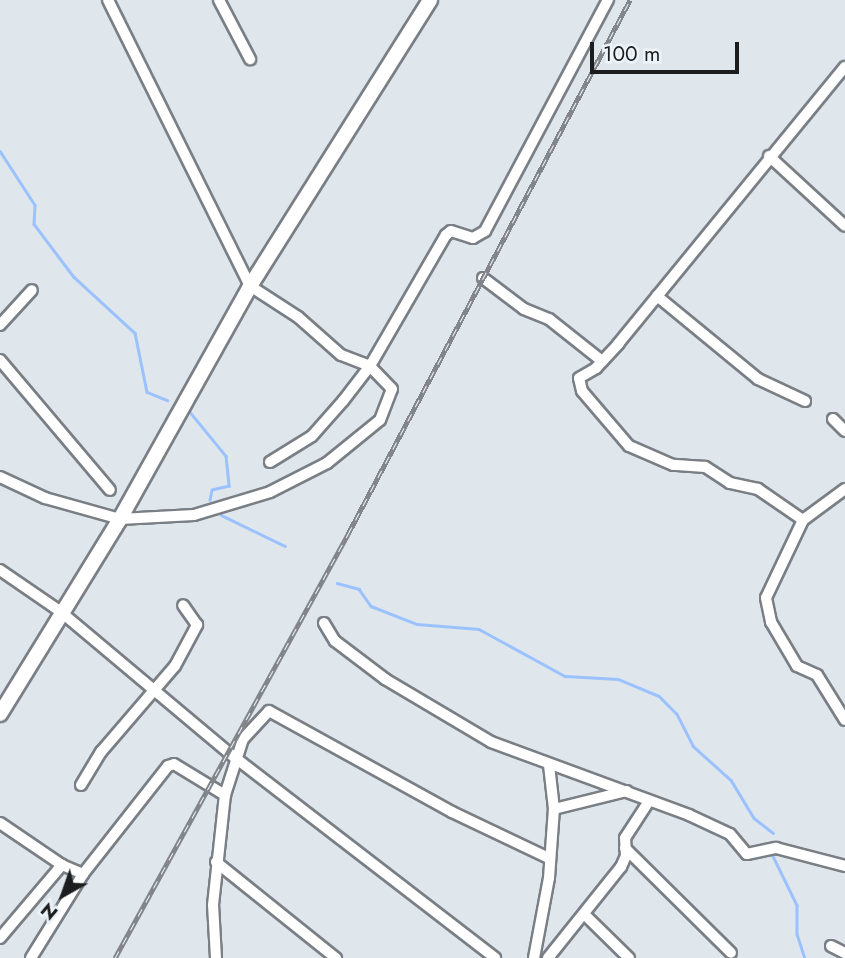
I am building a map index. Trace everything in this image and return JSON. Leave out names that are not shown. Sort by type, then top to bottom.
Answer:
[{"type":"highway","points":[[0,715],[6,693],[120,519],[250,286],[430,0]]},
{"type":"street","points":[[0,477],[45,498],[120,519],[194,515],[233,505],[327,463],[370,431],[385,411],[390,383],[370,366],[341,355],[298,317],[250,286],[108,0]]},
{"type":"street","points":[[219,0],[250,59]]},
{"type":"street","points":[[270,462],[313,436],[370,366],[446,235],[451,231],[473,238],[485,231],[608,0]]},
{"type":"street","points":[[803,520],[758,489],[730,482],[705,467],[673,465],[629,446],[582,391],[579,378],[602,361],[768,156],[845,67]]},
{"type":"street","points":[[768,156],[845,226]]},
{"type":"street","points":[[483,278],[524,309],[549,319],[602,361]]},
{"type":"street","points":[[0,325],[32,290]]},
{"type":"street","points":[[657,296],[758,379],[805,401]]},
{"type":"street","points":[[0,359],[110,490]]},
{"type":"street","points":[[833,419],[845,431]]},
{"type":"street","points":[[845,489],[803,520],[766,598],[767,612],[797,666],[817,675],[845,720]]},
{"type":"street","points":[[0,570],[61,612],[158,689],[235,757],[495,958]]},
{"type":"street","points":[[81,785],[101,752],[158,689],[198,625],[183,605]]},
{"type":"street","points":[[324,624],[335,641],[422,705],[491,742],[627,791],[730,834],[747,854],[776,848],[845,866]]},
{"type":"street","points":[[216,958],[216,862],[225,795],[235,757],[261,715],[269,711],[453,812],[549,858]]},
{"type":"street","points":[[31,958],[83,874],[172,763],[225,795]]},
{"type":"street","points":[[534,958],[554,808],[549,765]]},
{"type":"street","points":[[554,808],[627,791]]},
{"type":"street","points":[[548,958],[621,867],[625,838],[649,801]]},
{"type":"street","points":[[0,823],[62,865],[83,874]]},
{"type":"street","points":[[624,848],[732,953]]},
{"type":"street","points":[[216,862],[336,958]]},
{"type":"street","points":[[0,938],[62,865]]},
{"type":"street","points":[[584,914],[629,958]]},
{"type":"street","points":[[831,946],[845,953]]},
{"type":"waterway","points":[[0,151],[35,205],[34,224],[74,277],[135,333],[147,392],[167,400]]},
{"type":"waterway","points":[[190,412],[226,456],[229,486],[212,490],[210,500]]},
{"type":"waterway","points":[[221,515],[285,546]]},
{"type":"waterway","points":[[337,583],[359,589],[371,606],[417,624],[479,629],[565,676],[618,679],[659,696],[677,714],[693,746],[731,780],[754,818],[773,833]]},
{"type":"waterway","points":[[771,852],[797,905],[797,934],[805,958]]},
{"type":"railway","points":[[115,958],[348,534],[630,0]]}]
